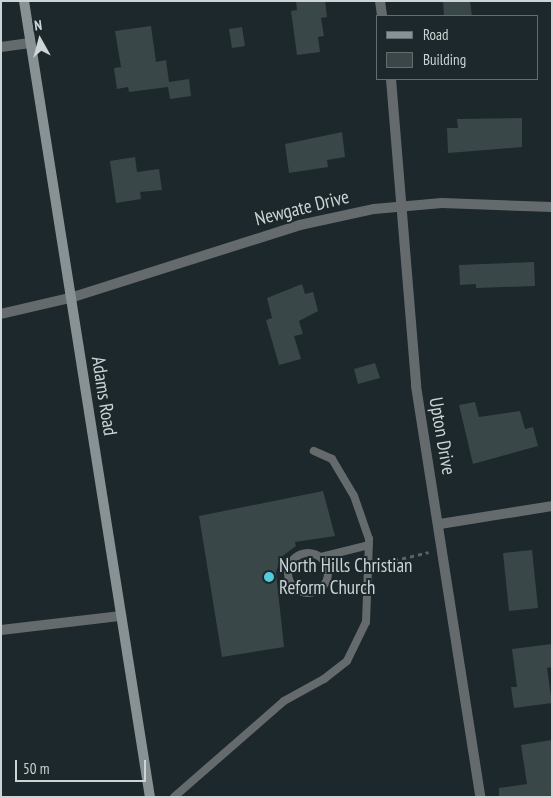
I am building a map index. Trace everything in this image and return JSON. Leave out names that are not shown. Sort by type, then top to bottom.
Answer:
[{"type":"street","name":"Adams Road","points":[[24,1],[150,797]]},
{"type":"street","points":[[380,1],[382,15]]},
{"type":"street","points":[[1,47],[30,42]]},
{"type":"street","name":"Upton Drive","points":[[391,80],[399,206],[416,386],[444,548],[480,797]]},
{"type":"street","name":"Newgate Drive","points":[[1,314],[70,298],[300,225],[399,206],[451,203],[552,207]]},
{"type":"street","points":[[440,524],[552,506]]},
{"type":"street","points":[[1,630],[121,616]]},
{"type":"lane","points":[[174,797],[284,702],[324,680],[347,661],[366,622],[369,545],[354,496],[332,459],[314,451]]},
{"type":"lane","points":[[321,556],[328,568],[327,582],[317,592],[297,590],[288,573],[292,561],[308,552],[321,556],[369,545]]},
{"type":"path","points":[[369,567],[444,548]]},
{"type":"building","points":[[296,1],[325,1],[327,17],[321,18],[324,36],[318,37],[320,52],[297,55],[291,11],[297,10]]},
{"type":"building","points":[[443,1],[470,1],[472,15],[444,15]]},
{"type":"building","points":[[151,26],[156,62],[166,60],[169,82],[189,79],[191,96],[170,99],[168,87],[129,92],[128,87],[117,89],[114,68],[121,67],[115,31]]},
{"type":"building","points":[[242,27],[245,46],[232,48],[229,29]]},
{"type":"building","points":[[522,118],[522,147],[448,153],[447,128],[458,128],[457,119]]},
{"type":"building","points":[[342,132],[345,157],[327,160],[328,167],[289,173],[285,144]]},
{"type":"building","points":[[135,157],[137,172],[159,169],[162,190],[140,192],[141,199],[116,203],[110,161]]},
{"type":"building","points":[[534,262],[535,286],[476,288],[476,284],[460,285],[459,265]]},
{"type":"building","points":[[302,284],[305,294],[313,292],[318,311],[299,321],[303,334],[294,336],[301,359],[279,365],[266,320],[272,318],[267,298]]},
{"type":"building","points":[[375,363],[380,378],[358,384],[354,369]]},
{"type":"building","points":[[475,402],[479,417],[520,411],[525,429],[533,427],[538,446],[473,464],[459,405]]},
{"type":"building","name":"North Hills Christian Reform Church","points":[[323,491],[335,536],[295,542],[296,546],[280,558],[276,573],[284,647],[222,657],[199,516]]},
{"type":"building","points":[[532,550],[538,608],[509,611],[503,553]]},
{"type":"building","points":[[552,644],[552,667],[547,668],[552,703],[514,708],[511,687],[517,687],[512,649]]},
{"type":"building","points":[[552,740],[552,797],[499,797],[499,788],[527,784],[521,745]]},
{"type":"place","name":"North Hills Christian Reform Church","points":[[269,577]]}]
